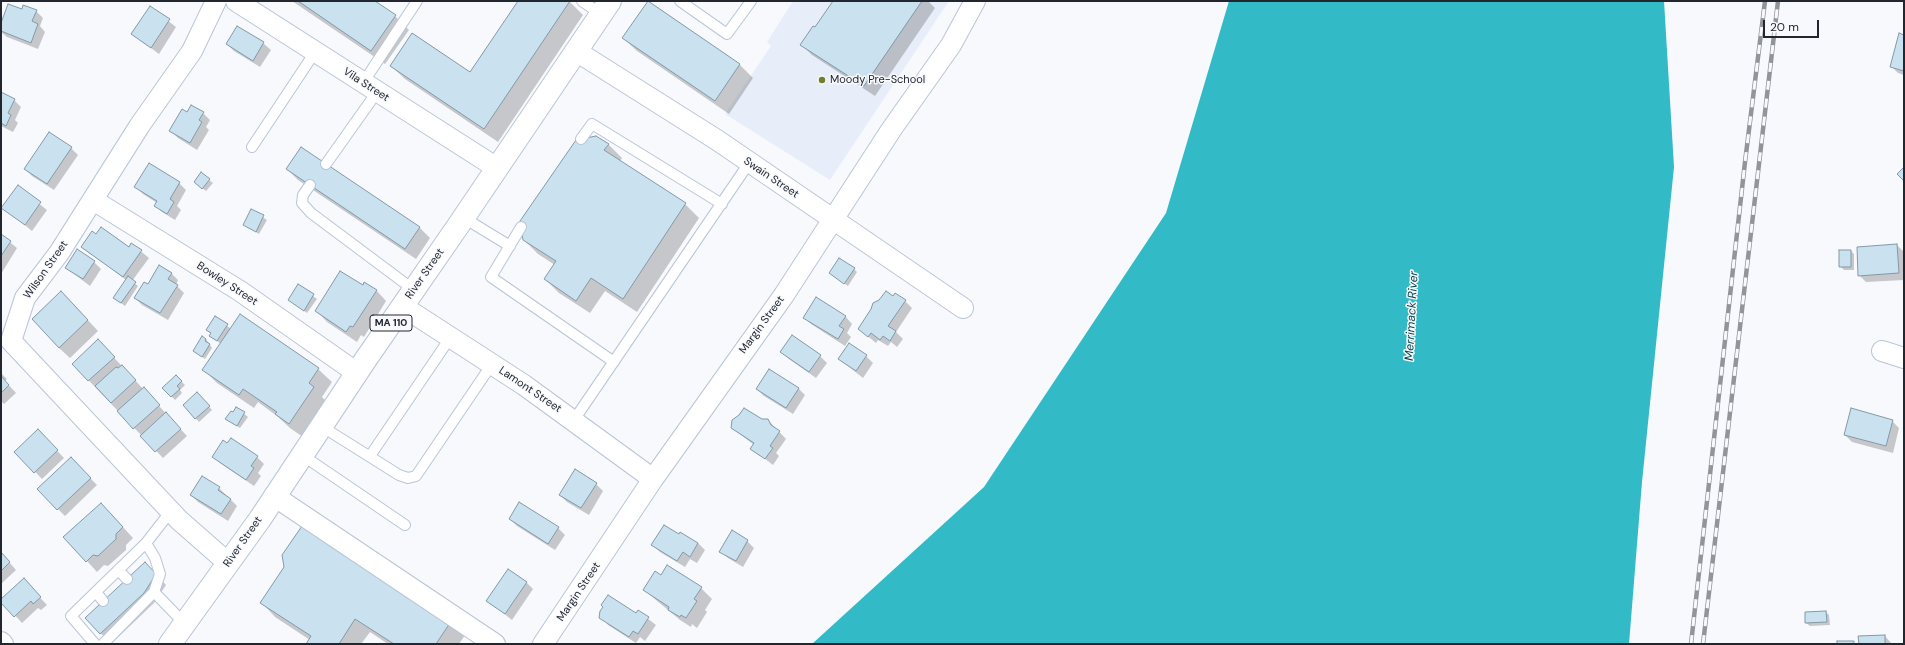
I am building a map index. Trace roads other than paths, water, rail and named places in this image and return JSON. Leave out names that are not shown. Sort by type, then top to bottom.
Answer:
[{"type":"main road","name":"River Street","points":[[170,644],[274,496],[356,372],[464,218],[605,8]]},
{"type":"street","name":"Wilson Street","points":[[216,1],[192,51],[140,126],[59,253],[25,298],[11,341],[171,511],[228,563]]},
{"type":"street","name":"Vila Street","points":[[236,1],[497,168]]},
{"type":"street","name":"Margin Street","points":[[543,644],[653,478],[784,295],[891,130],[951,45],[975,1]]},
{"type":"street","name":"Swain Street","points":[[576,51],[717,140],[749,164],[963,308]]},
{"type":"street","name":"Bowley Street","points":[[94,200],[240,291],[356,372]]},
{"type":"street","name":"Lamont Street","points":[[408,298],[450,338],[492,364],[574,420],[653,478]]},
{"type":"street","points":[[1882,351],[1904,358]]},
{"type":"street","points":[[274,496],[495,644]]},
{"type":"lane","points":[[326,164],[417,1]]},
{"type":"lane","points":[[582,1],[605,8]]},
{"type":"lane","points":[[680,1],[727,34],[752,1]]},
{"type":"lane","points":[[252,147],[315,52]]},
{"type":"lane","points":[[581,139],[592,124],[722,204]]},
{"type":"lane","points":[[574,420],[749,164]]},
{"type":"lane","points":[[310,186],[303,195],[302,203],[408,298]]},
{"type":"lane","points":[[464,218],[510,246]]},
{"type":"lane","points":[[521,227],[491,277],[614,362]]},
{"type":"lane","points":[[370,456],[450,338]]},
{"type":"lane","points":[[321,426],[399,475],[408,478],[416,476],[492,364]]},
{"type":"lane","points":[[302,455],[405,525]]},
{"type":"lane","points":[[95,644],[71,616],[146,543],[171,511]]},
{"type":"lane","points":[[103,644],[120,620],[143,598],[154,592],[160,574],[155,558],[146,543]]},
{"type":"lane","points":[[118,570],[127,580]]},
{"type":"lane","points":[[96,592],[104,601]]},
{"type":"lane","points":[[154,592],[185,624]]},
{"type":"water","name":"Merrimack River","points":[[1229,1],[1664,1],[1674,167],[1642,482],[1629,644],[812,644],[984,487],[1166,213]]},
{"type":"railway","points":[[1691,644],[1745,162],[1765,1]]},
{"type":"railway","points":[[1703,644],[1778,1]]},
{"type":"place","name":"Moody Pre-School","points":[[822,80]]}]
